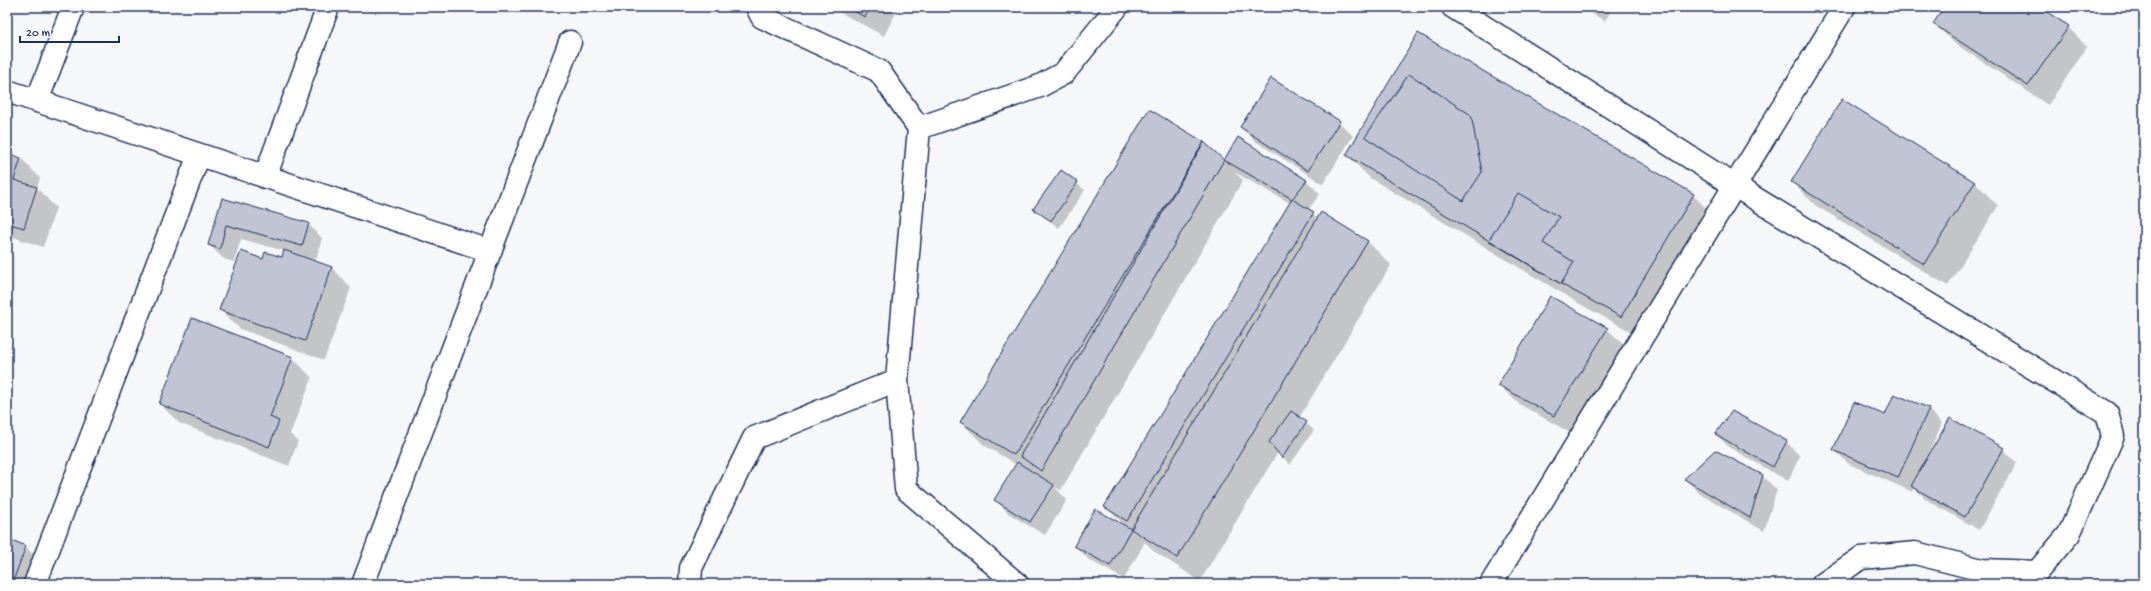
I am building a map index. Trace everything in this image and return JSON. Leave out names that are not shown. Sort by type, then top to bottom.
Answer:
[{"type":"street","points":[[37,101],[72,7]]},
{"type":"street","points":[[265,177],[328,7]]},
{"type":"street","points":[[756,7],[762,17],[879,71],[919,128],[897,380],[906,489],[1016,584]]},
{"type":"street","points":[[919,128],[1040,86],[1064,73],[1117,7]]},
{"type":"street","points":[[1453,7],[1735,186],[2107,413],[2113,436],[2069,534],[2037,572],[1982,570],[1915,553],[1861,558],[1823,584]]},
{"type":"street","points":[[1490,584],[1844,7]]},
{"type":"street","points":[[364,584],[570,42]]},
{"type":"street","points":[[7,91],[490,251]]},
{"type":"street","points":[[35,584],[199,155]]},
{"type":"street","points":[[690,584],[691,568],[754,438],[897,380]]},
{"type":"building","points":[[846,7],[870,7],[865,17]]},
{"type":"building","points":[[1944,7],[2039,7],[2069,26],[2028,86],[1933,24]]},
{"type":"building","points":[[1418,33],[1694,194],[1621,317],[1561,284],[1346,155]]},
{"type":"building","points":[[1409,74],[1471,115],[1482,172],[1463,201],[1365,137]]},
{"type":"building","points":[[1271,78],[1340,121],[1308,171],[1240,127]]},
{"type":"building","points":[[1842,99],[1975,182],[1924,264],[1791,182]]},
{"type":"building","points":[[1149,109],[1204,142],[1014,455],[960,422]]},
{"type":"building","points":[[1238,137],[1307,180],[1292,199],[1224,160]]},
{"type":"building","points":[[1204,142],[1224,160],[1041,471],[1020,456]]},
{"type":"building","points":[[7,153],[21,158],[14,180],[37,187],[24,228],[7,223]]},
{"type":"building","points":[[1061,170],[1078,182],[1051,221],[1033,209]]},
{"type":"building","points":[[1518,193],[1559,217],[1543,243],[1574,262],[1561,284],[1489,240]]},
{"type":"building","points":[[222,198],[309,223],[302,246],[226,225],[220,249],[208,245]]},
{"type":"building","points":[[1292,199],[1314,212],[1127,521],[1104,507]]},
{"type":"building","points":[[1321,212],[1368,241],[1177,558],[1131,529]]},
{"type":"building","points":[[284,250],[332,267],[305,341],[219,310],[241,251],[263,259],[265,252],[282,257]]},
{"type":"building","points":[[1550,296],[1608,328],[1554,416],[1498,385]]},
{"type":"building","points":[[192,318],[293,357],[270,417],[279,421],[269,447],[159,404]]},
{"type":"building","points":[[1894,394],[1929,408],[1898,478],[1833,450],[1854,402],[1885,415]]},
{"type":"building","points":[[1291,411],[1307,422],[1282,458],[1269,442]]},
{"type":"building","points":[[1732,411],[1787,441],[1773,467],[1715,434]]},
{"type":"building","points":[[1950,418],[2004,448],[1965,517],[1911,486]]},
{"type":"building","points":[[1715,450],[1763,475],[1750,518],[1684,479]]},
{"type":"building","points":[[1017,462],[1054,485],[1030,522],[994,500]]},
{"type":"building","points":[[1095,509],[1131,529],[1110,566],[1074,546]]},
{"type":"building","points":[[7,538],[26,546],[12,584],[7,584]]}]
